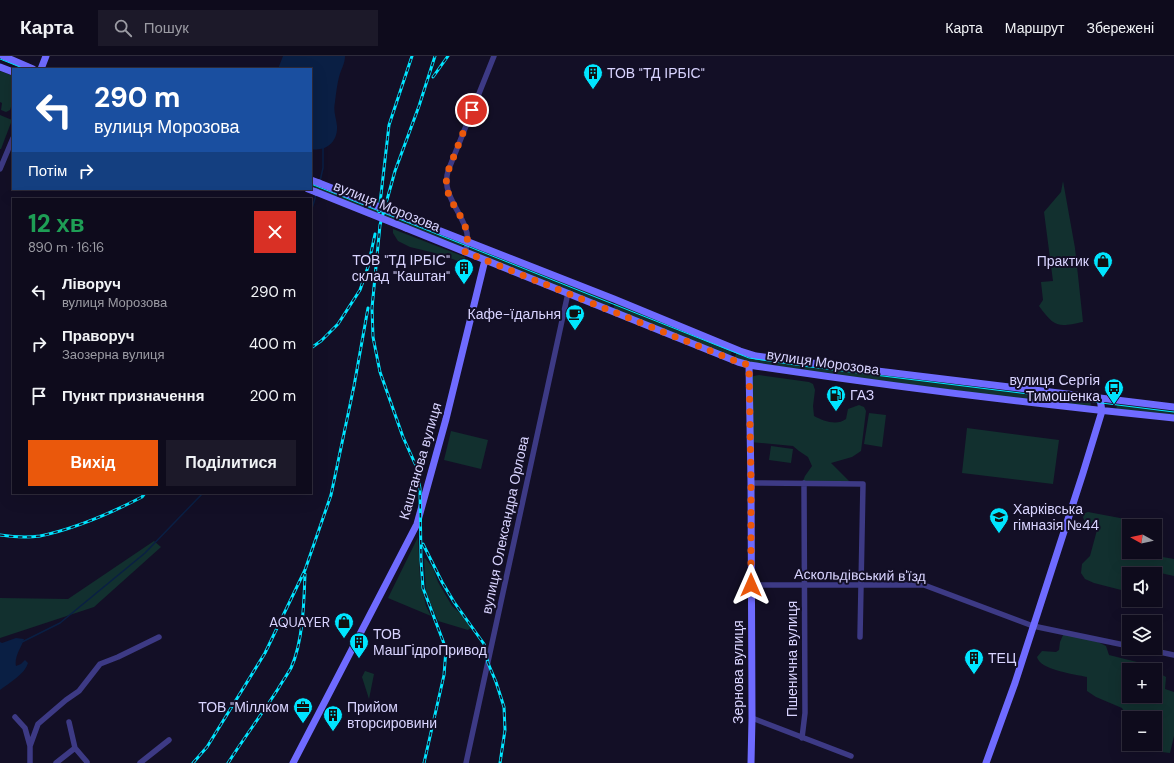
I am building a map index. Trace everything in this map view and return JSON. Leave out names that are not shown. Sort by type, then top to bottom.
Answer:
[{"type":"main road","points":[[3,56],[31,68]]},
{"type":"main road","points":[[41,68],[46,56]]},
{"type":"main road","points":[[0,67],[12,72]]},
{"type":"main road","name":"вулиця Морозова","points":[[312,180],[614,299],[734,349],[750,354],[764,357],[1174,407]]},
{"type":"main road","name":"вулиця Морозова","points":[[312,190],[749,365],[1102,411],[1174,418]]},
{"type":"main road","name":"Каштанова вулиця","points":[[293,763],[417,524],[446,419],[485,260]]},
{"type":"main road","points":[[610,310],[614,299]]},
{"type":"main road","points":[[730,358],[734,349]]},
{"type":"main road","name":"Зернова вулиця","points":[[749,365],[751,483],[751,763]]},
{"type":"main road","points":[[986,763],[1012,690],[1102,411],[1100,399]]},
{"type":"street","points":[[465,252],[468,241],[463,220],[448,192],[446,180],[448,171],[494,56]]},
{"type":"street","points":[[0,169],[12,140]]},
{"type":"street","name":"вулиця Олександра Орлова","points":[[466,763],[568,293]]},
{"type":"street","points":[[751,483],[863,484],[860,637]]},
{"type":"street","name":"Пшенична вулиця","points":[[802,738],[806,713],[804,484]]},
{"type":"street","name":"Аскольдівський в'їзд","points":[[751,585],[924,585],[1033,626],[1122,645]]},
{"type":"street","points":[[30,746],[38,724],[79,690],[100,664],[159,637]]},
{"type":"street","points":[[1162,652],[1174,655]]},
{"type":"street","points":[[15,717],[25,728],[30,746],[30,763]]},
{"type":"street","points":[[752,718],[851,756]]},
{"type":"street","points":[[69,722],[75,748],[86,762]]},
{"type":"street","points":[[140,763],[169,740]]},
{"type":"street","points":[[56,763],[75,748]]},
{"type":"green space","points":[[0,71],[12,76],[12,108],[6,112],[1,110],[2,103],[0,102]]},
{"type":"green space","points":[[0,115],[12,120],[1,149],[0,149]]},
{"type":"green space","points":[[1063,181],[1075,248],[1083,322],[1068,325],[1053,322],[1039,306],[1043,300],[1041,282],[1053,281],[1044,212],[1061,192]]},
{"type":"green space","points":[[312,182],[464,242],[462,248],[312,189]]},
{"type":"green space","points":[[393,229],[465,257],[464,261],[458,261],[435,253],[410,247],[398,241],[393,233]]},
{"type":"green space","points":[[471,246],[612,301],[609,307],[469,251]]},
{"type":"green space","points":[[615,302],[732,350],[730,356],[613,309]]},
{"type":"green space","points":[[737,352],[756,358],[1091,402],[1090,408],[753,364],[734,358]]},
{"type":"green space","points":[[759,375],[809,382],[813,384],[815,390],[813,406],[814,416],[822,420],[834,422],[842,421],[846,419],[848,409],[859,405],[864,407],[866,411],[861,451],[852,457],[831,463],[852,484],[803,481],[812,466],[808,457],[793,446],[750,442],[749,377]]},
{"type":"green space","points":[[1117,404],[1174,411],[1174,417],[1116,411]]},
{"type":"green space","points":[[869,413],[886,415],[882,447],[864,444]]},
{"type":"green space","points":[[967,428],[1059,440],[1053,484],[962,473]]},
{"type":"green space","points":[[451,431],[488,440],[481,469],[444,460]]},
{"type":"green space","points":[[771,446],[793,449],[791,463],[769,460]]},
{"type":"green space","points":[[1088,512],[1125,519],[1122,519],[1122,559],[1162,559],[1162,557],[1174,559],[1174,576],[1162,573],[1162,567],[1122,567],[1122,590],[1094,583],[1085,579],[1081,573],[1082,564],[1090,556],[1097,530],[1094,525],[1084,520],[1083,517],[1085,513]]},
{"type":"green space","points":[[418,537],[420,579],[426,606],[431,616],[388,598]]},
{"type":"green space","points":[[154,541],[161,547],[94,607],[0,638],[0,598],[68,599]]},
{"type":"green space","points":[[425,558],[433,568],[438,582],[452,606],[473,626],[468,630],[438,621],[426,592]]},
{"type":"green space","points":[[1068,634],[1098,642],[1106,646],[1109,655],[1139,663],[1122,663],[1122,703],[1162,703],[1162,675],[1166,677],[1165,689],[1174,692],[1174,736],[1170,753],[1161,751],[1162,711],[1124,711],[1122,708],[1096,697],[1087,691],[1087,677],[1058,671],[1044,665],[1039,661],[1037,657],[1042,651],[1056,652],[1059,650],[1063,635]]},
{"type":"green space","points":[[365,671],[374,674],[369,699],[362,677]]},
{"type":"water","points":[[283,56],[345,56],[338,80],[334,105],[337,132],[330,145],[322,149],[312,149],[312,68],[278,68]]},
{"type":"water","points":[[16,638],[24,639],[17,656],[16,666],[25,660],[28,663],[20,675],[0,690],[0,642],[2,643]]},
{"type":"waterway","points":[[320,181],[323,168],[323,148]]},
{"type":"waterway","points":[[312,209],[316,195]]},
{"type":"waterway","points":[[22,642],[60,623],[145,553],[202,494]]},
{"type":"tram line","points":[[0,59],[22,68]]},
{"type":"tram line","points":[[312,184],[749,358],[802,366],[1174,412]]},
{"type":"railway","points":[[379,212],[389,125],[412,56]]},
{"type":"railway","points":[[424,763],[444,675],[446,649],[423,588],[420,489],[417,468],[403,437],[380,372],[373,337],[372,308],[380,225],[395,171],[419,106],[435,56]]},
{"type":"railway","points":[[433,77],[448,56]]},
{"type":"railway","points":[[312,347],[321,341],[338,324],[360,290],[368,267],[375,234]]},
{"type":"railway","points":[[193,763],[207,747],[265,653],[305,570],[331,495],[354,386],[368,308]]},
{"type":"railway","points":[[0,535],[35,537],[53,533],[92,520],[118,509],[142,497],[144,494]]},
{"type":"railway","points":[[423,544],[454,602],[484,644],[488,663],[504,707],[505,730],[500,763]]},
{"type":"railway","points":[[228,763],[291,668],[295,658],[300,634],[305,574]]},
{"type":"place","name":"ТОВ \"ТД ІРБІС\"","points":[[593,90]]},
{"type":"place","name":"Практик","points":[[1103,278]]},
{"type":"place","name":"ТОВ \"ТД ІРБІС\" склад \"Каштан\"","points":[[464,285]]},
{"type":"place","name":"Кафе-їдальня","points":[[575,331]]},
{"type":"place","name":"вулиця Сергія Тимошенка","points":[[1114,405]]},
{"type":"place","name":"ГАЗ","points":[[836,412]]},
{"type":"place","name":"Харківська гімназія №44","points":[[999,534]]},
{"type":"place","name":"AQUAYER","points":[[344,639]]},
{"type":"place","name":"ТОВ МашГідроПривод","points":[[359,659]]},
{"type":"place","name":"ТЕЦ","points":[[974,675]]},
{"type":"place","name":"ТОВ \"Міллком","points":[[303,724]]},
{"type":"place","name":"Прийом вторсировини","points":[[333,732]]},
{"type":"route","points":[[472,110],[448,171],[446,180],[446,188],[449,197],[466,227],[468,241],[465,252],[738,362],[749,365],[751,585]]}]
